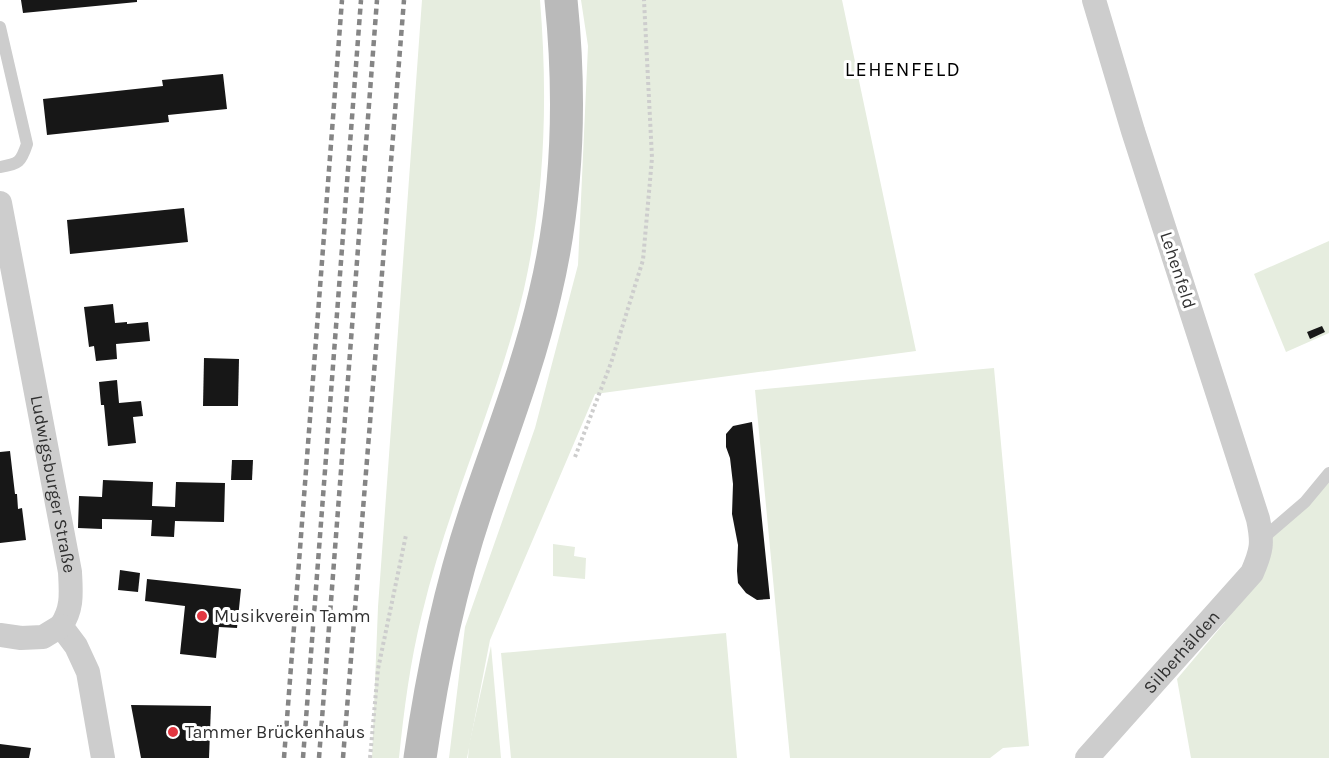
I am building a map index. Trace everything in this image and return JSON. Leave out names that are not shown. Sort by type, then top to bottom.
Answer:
[{"type":"main road","points":[[420,758],[444,620],[476,511],[532,345],[556,238],[563,184],[566,132],[564,31],[561,0]]},
{"type":"street","name":"Lehenfeld","points":[[1094,0],[1140,154],[1262,539]]},
{"type":"street","name":"Ludwigsburger Straße","points":[[0,203],[70,572],[72,600],[61,626]]},
{"type":"street","name":"Silberhälden","points":[[1087,758],[1252,573],[1259,556],[1262,539]]},
{"type":"street","points":[[0,635],[21,638],[44,637],[61,626],[76,646],[88,672],[103,758]]},
{"type":"lane","points":[[0,27],[27,144],[22,159],[14,165],[0,167]]},
{"type":"lane","points":[[1262,539],[1305,502],[1329,473]]},
{"type":"path","points":[[575,458],[611,363],[643,260],[652,158],[644,0]]},
{"type":"path","points":[[370,758],[378,669],[406,535]]},
{"type":"shaded area","points":[[422,0],[540,0],[544,73],[543,146],[536,218],[524,289],[501,371],[445,532],[422,614],[405,704],[399,758],[372,758],[378,607]]},
{"type":"shaded area","points":[[581,0],[842,0],[916,351],[595,394],[490,640],[467,758],[449,758],[465,627],[535,428],[578,265],[588,46]]},
{"type":"shaded area","points":[[1329,241],[1329,333],[1286,352],[1254,274]]},
{"type":"shaded area","points":[[994,368],[1029,746],[1003,748],[990,758],[790,758],[755,390]]},
{"type":"shaded area","points":[[1329,473],[1329,758],[1191,758],[1177,679],[1225,622],[1225,605],[1262,539]]},
{"type":"shaded area","points":[[553,544],[575,547],[574,556],[586,558],[585,579],[553,576]]},
{"type":"shaded area","points":[[726,633],[737,758],[511,758],[501,653]]},
{"type":"shaded area","points":[[491,646],[501,758],[468,758],[469,745]]},
{"type":"building","points":[[21,0],[137,0],[137,2],[23,13]]},
{"type":"building","points":[[223,74],[227,109],[168,115],[169,122],[47,135],[43,99],[163,86],[162,80]]},
{"type":"building","points":[[184,208],[188,242],[70,254],[67,220]]},
{"type":"building","points":[[113,304],[115,323],[148,322],[150,341],[116,344],[117,359],[96,361],[94,346],[89,347],[84,307]]},
{"type":"building","points":[[1322,326],[1325,332],[1310,339],[1307,332]]},
{"type":"building","points":[[204,358],[239,359],[238,406],[203,406]]},
{"type":"building","points":[[117,380],[119,403],[141,401],[143,416],[133,417],[136,443],[108,446],[99,382]]},
{"type":"building","points":[[752,422],[770,599],[757,600],[746,593],[738,583],[738,545],[732,514],[733,484],[730,458],[726,447],[726,434],[733,426]]},
{"type":"building","points":[[10,451],[15,494],[17,494],[18,509],[22,508],[26,540],[0,543],[0,452]]},
{"type":"building","points":[[232,460],[253,460],[252,480],[231,480]]},
{"type":"building","points":[[103,480],[153,482],[152,506],[175,507],[176,482],[225,483],[224,522],[175,521],[174,537],[151,536],[152,520],[102,519],[102,529],[78,528],[79,496],[102,497]]},
{"type":"building","points":[[120,570],[140,573],[138,592],[118,590]]},
{"type":"building","name":"Musikverein Tamm","points":[[147,579],[241,589],[237,628],[219,627],[216,658],[180,654],[185,606],[145,601]]},
{"type":"building","name":"Tammer Brückenhaus","points":[[131,705],[211,706],[209,758],[141,758]]},
{"type":"building","points":[[0,744],[31,748],[29,758],[0,758]]},
{"type":"railway","points":[[284,758],[342,0]]},
{"type":"railway","points":[[303,758],[361,0]]},
{"type":"railway","points":[[319,758],[377,0]]},
{"type":"railway","points":[[343,758],[404,0]]},
{"type":"place","name":"Musikverein Tamm","points":[[202,616]]},
{"type":"place","name":"Tammer Brückenhaus","points":[[173,732]]},
{"type":"district","name":"LEHENFELD","points":[[903,69]]}]
